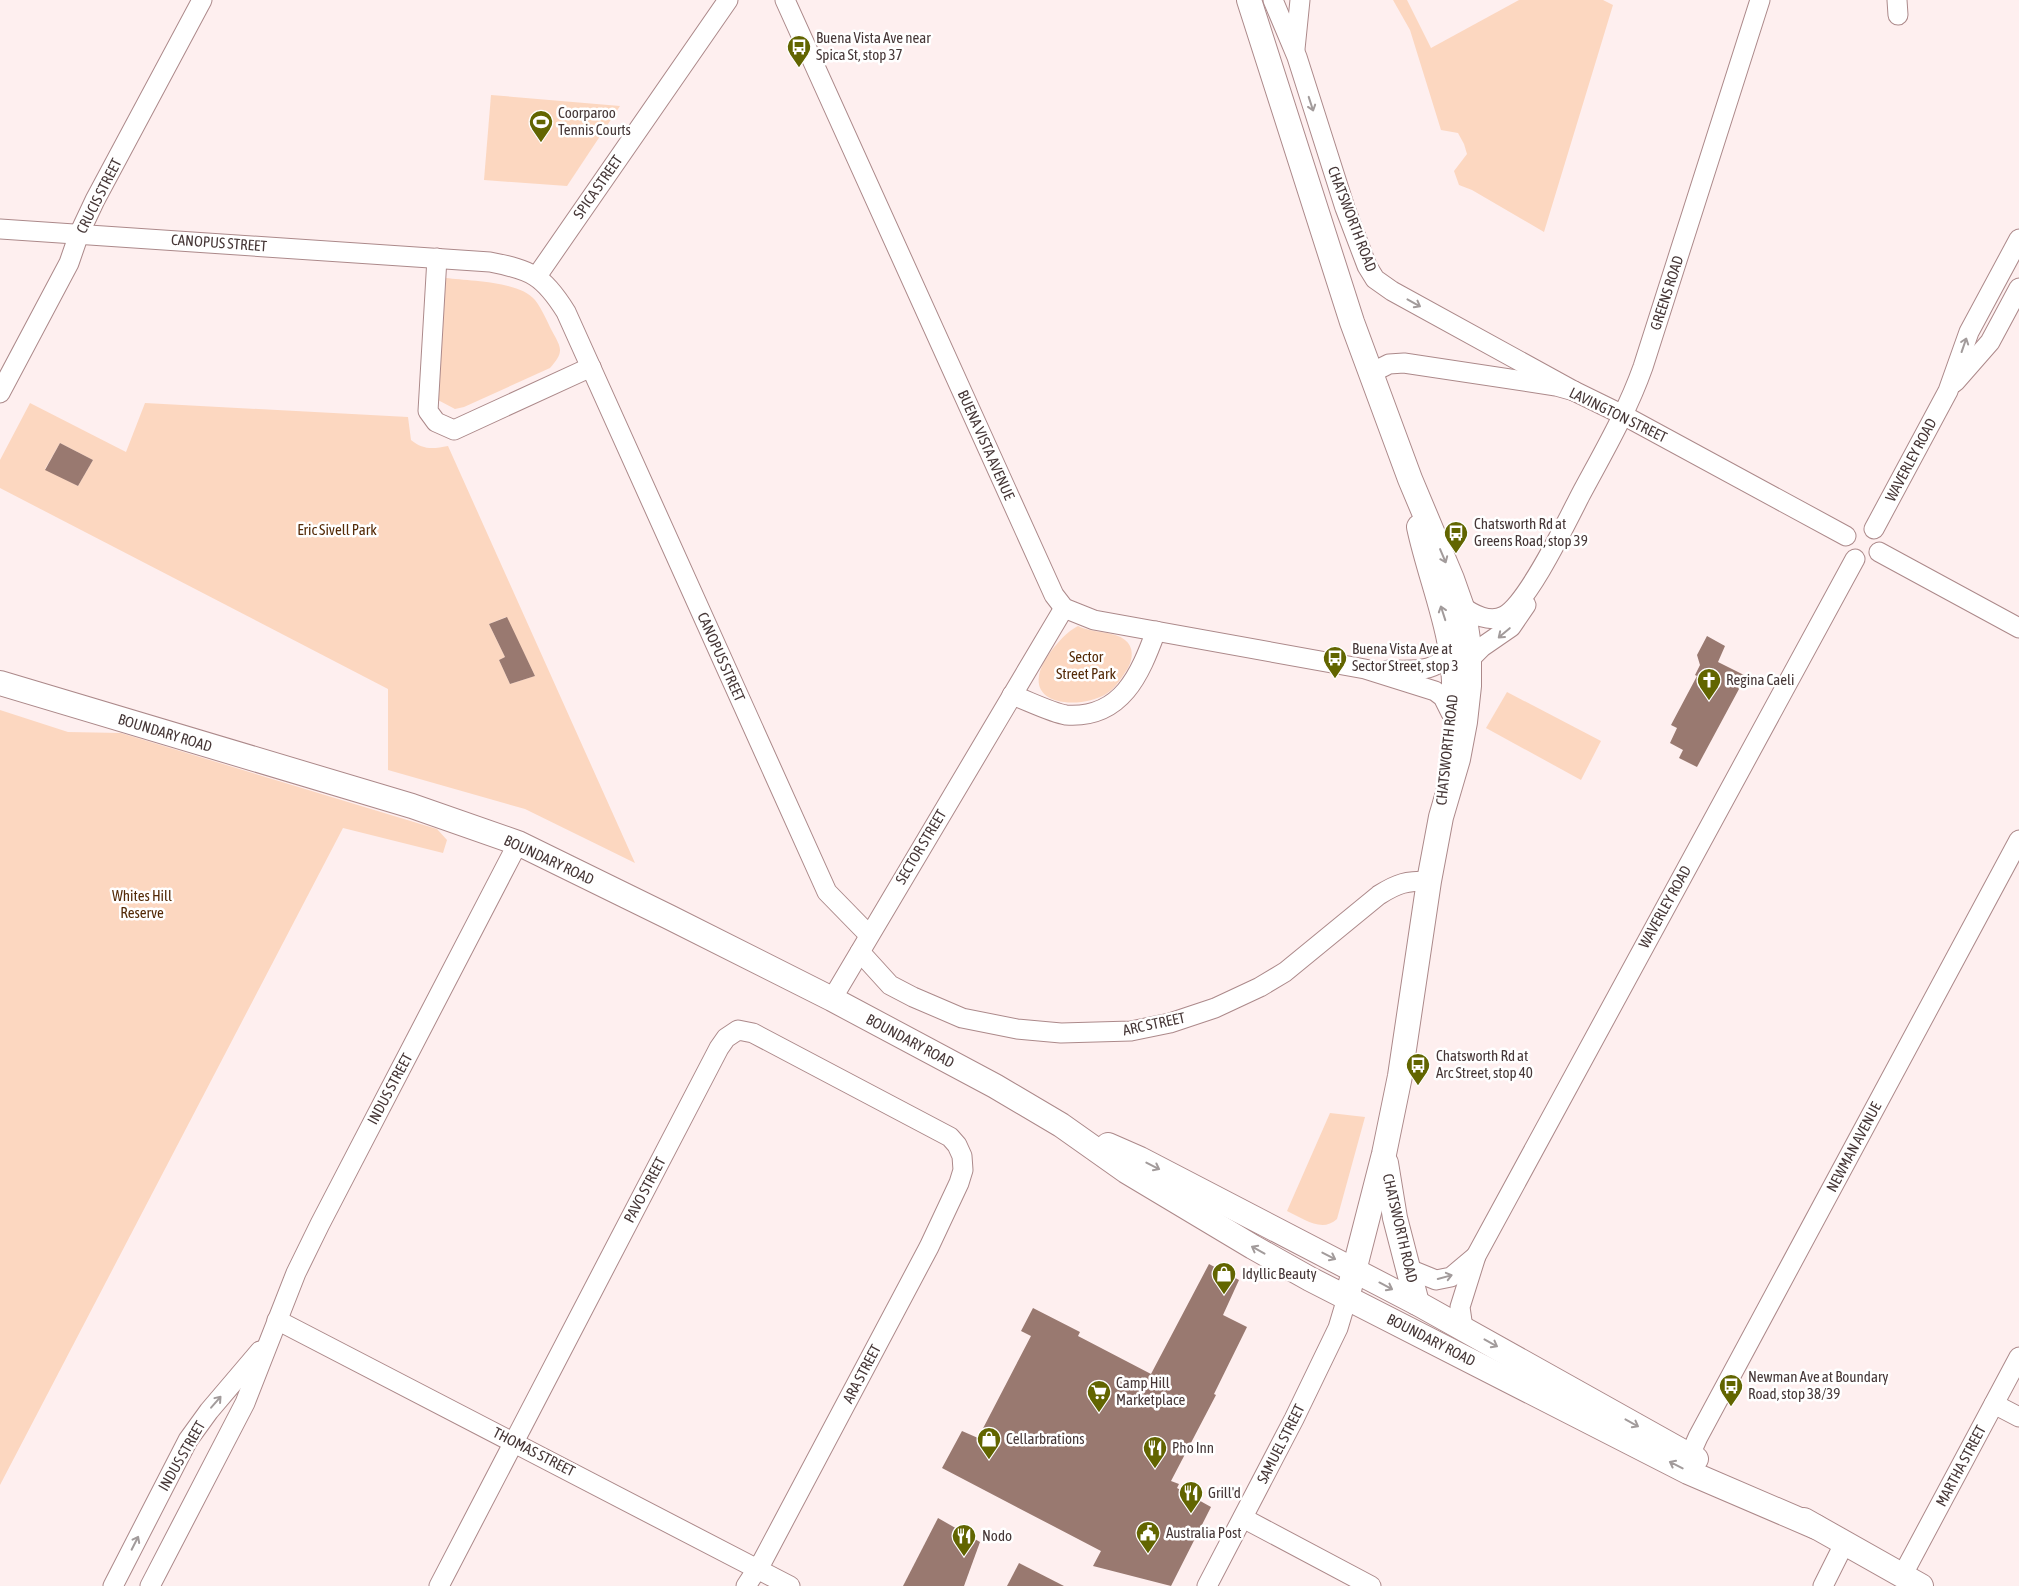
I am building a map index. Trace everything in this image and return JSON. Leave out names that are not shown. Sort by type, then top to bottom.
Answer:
[{"type":"main road","name":"CHATSWORTH ROAD","points":[[1249,0],[1352,322],[1410,479],[1448,567],[1462,606],[1468,633],[1454,678],[1441,780],[1441,817]]},
{"type":"main road","name":"CHATSWORTH ROAD","points":[[1348,1298],[1384,1154],[1400,1076],[1441,817],[1460,753],[1468,697],[1461,654],[1447,625],[1427,562],[1410,479]]},
{"type":"main road","name":"BOUNDARY ROAD","points":[[0,682],[412,806],[518,843],[832,1000],[995,1086],[1061,1125],[1135,1176],[1253,1247],[1348,1298],[1688,1472],[1816,1527]]},
{"type":"main road","name":"BOUNDARY ROAD","points":[[1061,1125],[1140,1159],[1354,1269],[1463,1328],[1912,1581]]},
{"type":"main road","name":"CHATSWORTH ROAD","points":[[1384,1154],[1395,1218],[1417,1303]]},
{"type":"street","name":"CRUCIS STREET","points":[[0,393],[69,263],[79,234],[202,0]]},
{"type":"street","name":"SPICA STREET","points":[[537,276],[728,0]]},
{"type":"street","name":"BUENA VISTA AVENUE","points":[[785,0],[1054,595],[1064,608]]},
{"type":"street","name":"CHATSWORTH ROAD","points":[[1273,0],[1297,57],[1347,215],[1366,266],[1373,276],[1392,291],[1574,391]]},
{"type":"street","points":[[1297,57],[1295,37],[1300,0]]},
{"type":"street","name":"GREENS ROAD","points":[[1461,654],[1482,647],[1502,635],[1515,623],[1526,604],[1539,572],[1623,414],[1643,368],[1760,0]]},
{"type":"street","name":"CANOPUS STREET","points":[[0,229],[490,262],[518,268],[537,276],[555,294],[566,312],[827,892],[869,935]]},
{"type":"street","name":"WAVERLEY ROAD","points":[[1874,529],[1948,390],[1969,332],[2019,238]]},
{"type":"street","points":[[437,258],[428,411],[436,422],[454,430],[590,366]]},
{"type":"street","name":"WAVERLEY ROAD","points":[[1948,390],[1990,342],[2019,288]]},
{"type":"street","name":"LAVINGTON STREET","points":[[1371,373],[1389,364],[1404,363],[1556,386],[1574,391],[1623,414],[1846,536]]},
{"type":"street","points":[[1861,525],[1874,529],[1880,539],[1879,552],[1869,560],[1854,559],[1846,550],[1846,536],[1855,527],[1861,525]]},
{"type":"street","points":[[1879,552],[2019,628]]},
{"type":"street","name":"WAVERLEY ROAD","points":[[1463,1328],[1460,1307],[1476,1256],[1854,559]]},
{"type":"street","name":"GREENS ROAD","points":[[1462,606],[1476,616],[1487,618],[1503,616],[1517,603],[1539,572]]},
{"type":"street","points":[[1064,608],[1094,620],[1365,669],[1435,691],[1443,697],[1451,713]]},
{"type":"street","name":"SECTOR STREET","points":[[832,1000],[1064,608]]},
{"type":"street","points":[[1012,695],[1064,714],[1103,710],[1126,693],[1143,666],[1156,631]]},
{"type":"street","points":[[1365,669],[1404,670],[1431,668],[1461,654]]},
{"type":"street","name":"NEWMAN AVENUE","points":[[1690,1455],[2019,840]]},
{"type":"street","name":"INDUS STREET","points":[[150,1586],[245,1404],[296,1273],[320,1224],[518,843]]},
{"type":"street","name":"ARC STREET","points":[[860,952],[890,985],[962,1018],[1026,1030],[1061,1033],[1131,1031],[1170,1023],[1206,1011],[1260,987],[1285,972],[1368,904],[1395,885],[1407,881],[1430,881]]},
{"type":"street","name":"PAVO STREET","points":[[439,1586],[719,1048],[726,1038],[738,1030],[753,1032],[950,1137],[958,1145],[962,1156]]},
{"type":"street","name":"ARA STREET","points":[[746,1586],[763,1560],[929,1247],[959,1183],[963,1170],[962,1156]]},
{"type":"street","name":"WAVERLEY ROAD","points":[[1409,1269],[1436,1280],[1452,1277],[1476,1256]]},
{"type":"street","name":"SAMUEL STREET","points":[[1207,1586],[1298,1411],[1338,1328],[1348,1298]]},
{"type":"street","name":"THOMAS STREET","points":[[277,1320],[790,1586]]},
{"type":"street","name":"INDUS STREET","points":[[113,1586],[188,1440],[209,1411],[271,1339]]},
{"type":"street","name":"MARTHA STREET","points":[[1912,1581],[1994,1404],[2019,1357]]},
{"type":"street","points":[[1994,1404],[2019,1417]]},
{"type":"street","points":[[1243,1518],[1371,1586]]},
{"type":"street","points":[[1822,1586],[1844,1544]]},
{"type":"green space","points":[[1393,0],[1407,0],[1431,48],[1519,0],[1603,0],[1613,5],[1544,232],[1472,190],[1459,185],[1454,171],[1467,154],[1464,144],[1458,133],[1441,130],[1410,30]]},
{"type":"green space","name":"Coorparoo Tennis Courts","points":[[491,95],[620,106],[567,186],[484,180]]},
{"type":"green space","points":[[446,278],[506,285],[528,294],[540,307],[558,342],[560,350],[555,363],[550,368],[464,407],[455,409],[436,399]]},
{"type":"green space","name":"Eric Sivell Park","points":[[30,403],[126,452],[145,403],[408,417],[411,440],[415,443],[428,448],[448,446],[635,863],[525,809],[388,770],[388,689],[0,488],[0,460]],"holes":[[[60,443],[93,460],[78,486],[45,469]],[[506,617],[535,676],[510,684],[499,660],[505,657],[489,624]]]},
{"type":"green space","name":"Sector Street Park","points":[[1078,626],[1121,637],[1130,646],[1132,653],[1131,661],[1113,689],[1106,694],[1083,702],[1070,703],[1058,701],[1048,697],[1041,690],[1039,680],[1042,666],[1057,643]]},
{"type":"green space","points":[[1507,692],[1601,741],[1581,780],[1486,728]]},
{"type":"green space","name":"Whites Hill Reserve","points":[[0,710],[68,732],[121,733],[437,829],[447,840],[443,853],[343,828],[0,1485]]},
{"type":"green space","points":[[1330,1113],[1365,1117],[1337,1219],[1325,1225],[1319,1225],[1306,1221],[1287,1211]]},
{"type":"building","points":[[60,443],[93,460],[78,486],[45,470]]},
{"type":"building","points":[[507,617],[535,676],[510,684],[499,660],[505,657],[489,624]]},
{"type":"building","name":"Regina Caeli","points":[[1707,636],[1725,646],[1718,662],[1746,676],[1697,767],[1679,758],[1683,750],[1670,743],[1677,728],[1671,725],[1697,676],[1695,675],[1700,665],[1697,655]]},
{"type":"building","name":"Camp Hill Marketplace","points":[[1209,1264],[1239,1280],[1223,1315],[1247,1327],[1214,1394],[1216,1395],[1171,1481],[1179,1484],[1177,1488],[1211,1507],[1171,1586],[1093,1566],[1101,1551],[942,1468],[962,1431],[978,1438],[1031,1336],[1021,1331],[1033,1308],[1080,1332],[1078,1336],[1151,1374]]},
{"type":"building","points":[[938,1518],[980,1542],[964,1586],[903,1586]]},
{"type":"building","points":[[1019,1563],[1064,1586],[1007,1586]]},
{"type":"place","name":"Buena Vista Ave near Spica St, stop 37","points":[[799,68]]},
{"type":"place","name":"Coorparoo Tennis Courts","points":[[541,143]]},
{"type":"place","name":"Chatsworth Rd at Greens Road, stop 39","points":[[1456,554]]},
{"type":"place","name":"Buena Vista Ave at Sector Street, stop 3","points":[[1335,679]]},
{"type":"place","name":"Regina Caeli","points":[[1709,701]]},
{"type":"place","name":"Chatsworth Rd at Arc Street, stop 40","points":[[1418,1086]]},
{"type":"place","name":"Idyllic Beauty","points":[[1224,1295]]},
{"type":"place","name":"Newman Ave at Boundary Road, stop 38/39","points":[[1731,1407]]},
{"type":"place","name":"Camp Hill Marketplace","points":[[1099,1413]]},
{"type":"place","name":"Cellarbrations","points":[[989,1460]]},
{"type":"place","name":"Pho Inn","points":[[1155,1469]]},
{"type":"place","name":"Grill'd","points":[[1191,1514]]},
{"type":"place","name":"Australia Post","points":[[1148,1554]]},
{"type":"place","name":"Nodo","points":[[964,1557]]}]
